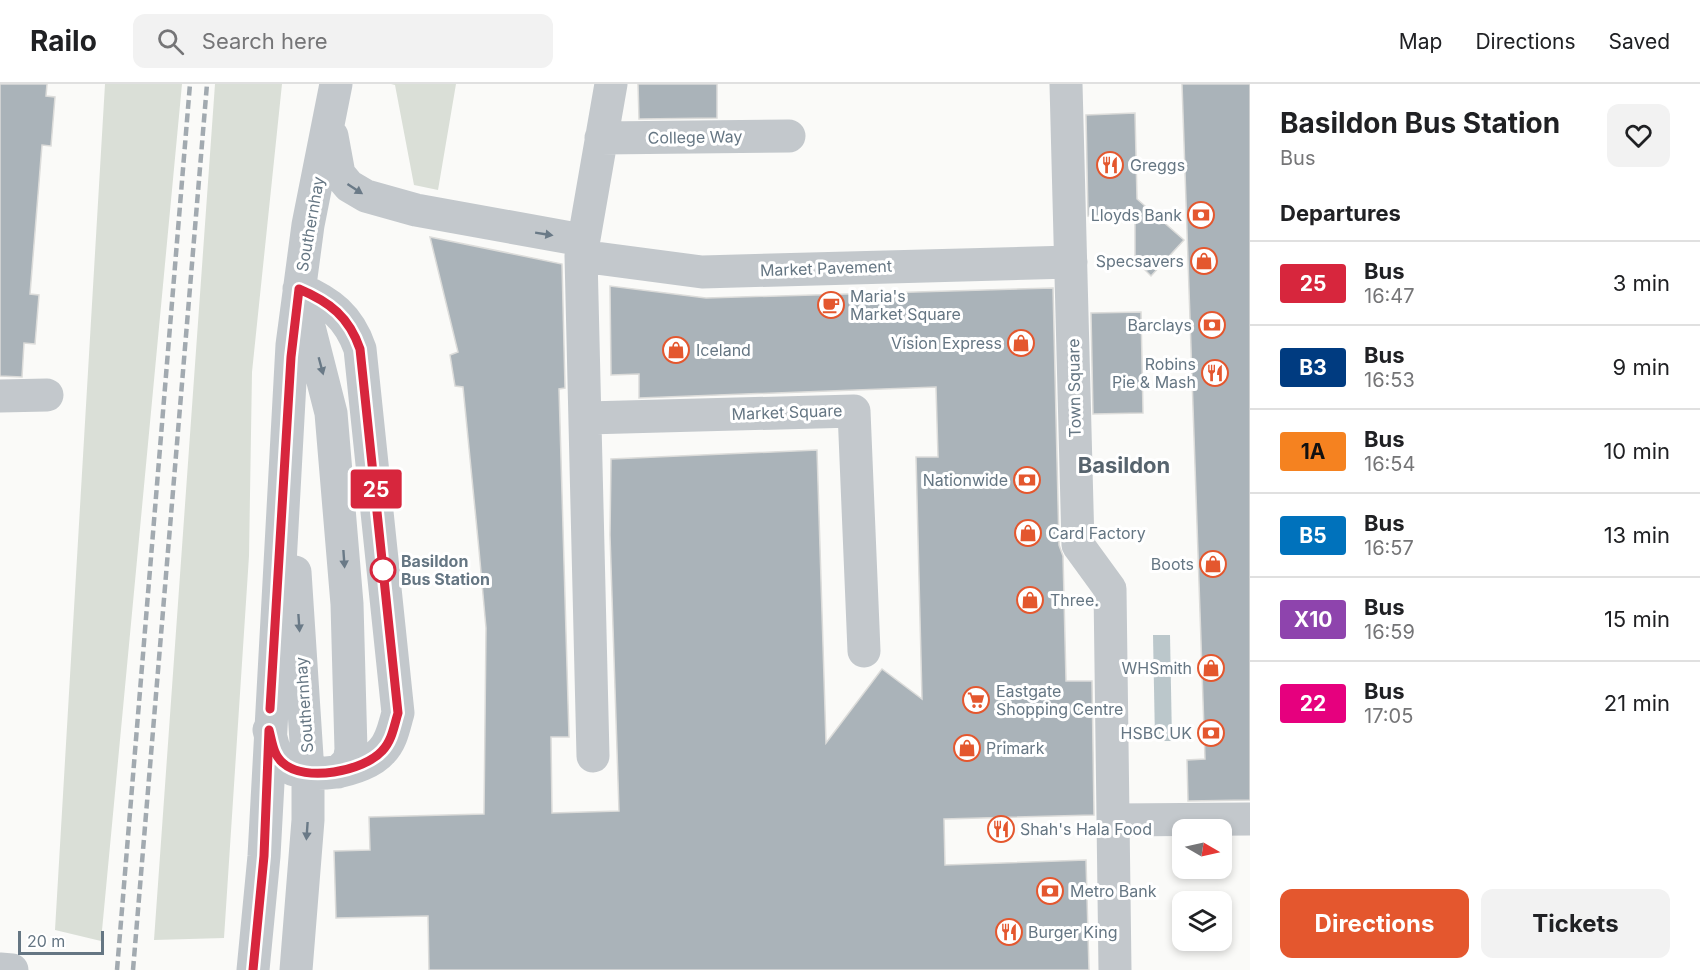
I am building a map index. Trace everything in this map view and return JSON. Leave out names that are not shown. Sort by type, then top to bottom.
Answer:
[{"type":"street","name":"Southernhay","points":[[253,970],[264,856],[286,439],[299,289],[308,225],[336,84]]},
{"type":"street","name":"Southernhay","points":[[331,118],[343,84]]},
{"type":"street","points":[[593,756],[582,248],[610,84]]},
{"type":"street","name":"Town Square","points":[[1066,84],[1078,545],[1110,589],[1115,820],[1115,970]]},
{"type":"street","name":"Market Pavement","points":[[331,118],[333,151],[339,174],[349,186],[366,196],[416,210],[582,248],[702,272],[1071,262]]},
{"type":"street","name":"College Way","points":[[601,138],[789,136]]},
{"type":"street","points":[[269,730],[274,750],[283,764],[323,772],[372,761],[384,750],[391,737],[398,713],[360,349],[353,328],[336,311],[317,297],[299,289]]},
{"type":"street","points":[[299,289],[332,413],[348,613],[351,750],[349,760],[323,772]]},
{"type":"street","points":[[0,396],[47,395]]},
{"type":"street","name":"Market Square","points":[[587,418],[854,411],[864,651]]},
{"type":"street","name":"Southernhay","points":[[286,439],[323,772],[308,820],[296,970]]},
{"type":"street","points":[[1115,820],[1250,819]]},
{"type":"shaded area","points":[[105,84],[182,84],[101,941],[55,930]]},
{"type":"shaded area","points":[[215,84],[282,84],[252,372],[249,556],[224,938],[154,940]]},
{"type":"shaded area","points":[[391,84],[456,84],[438,190],[414,185],[395,85]]},
{"type":"shaded area","points":[[1153,635],[1170,635],[1172,741],[1155,741]]},
{"type":"building","points":[[0,84],[47,84],[46,96],[55,97],[51,146],[42,145],[30,294],[39,295],[35,344],[24,343],[22,377],[0,376]]},
{"type":"building","points":[[638,84],[717,84],[717,118],[639,119]]},
{"type":"building","points":[[1182,84],[1250,84],[1250,800],[1188,801],[1187,760],[1205,759]]},
{"type":"building","points":[[1135,113],[1137,199],[1184,240],[1151,276],[1135,260],[1135,215],[1088,216],[1086,115]]},
{"type":"building","points":[[430,237],[562,264],[565,388],[559,389],[569,737],[551,737],[552,813],[619,811],[610,535],[611,459],[817,450],[826,743],[882,669],[922,699],[916,457],[938,457],[936,387],[639,398],[639,374],[611,375],[610,286],[706,298],[1053,288],[1059,545],[1063,556],[1066,681],[1092,681],[1094,815],[944,819],[945,865],[1086,860],[1089,970],[429,970],[428,916],[336,918],[334,851],[370,850],[369,817],[484,814],[486,628],[479,550],[463,387],[455,386],[450,355],[458,352]]},
{"type":"building","points":[[1141,312],[1143,413],[1093,414],[1091,313]]},
{"type":"railway","points":[[117,970],[190,84]]},
{"type":"railway","points":[[133,970],[207,84]]},
{"type":"bus line","name":"25","points":[[253,970],[264,856],[269,730],[274,750],[283,764],[308,772],[338,772],[372,761],[384,750],[391,737],[398,713],[360,349],[353,328],[336,311],[317,297],[299,289],[291,357],[270,709]]},
{"type":"place","name":"Greggs","points":[[1110,165]]},
{"type":"place","name":"Lloyds Bank","points":[[1201,215]]},
{"type":"place","name":"Specsavers","points":[[1204,261]]},
{"type":"place","name":"Maria's Market Square","points":[[831,305]]},
{"type":"place","name":"Barclays","points":[[1212,325]]},
{"type":"place","name":"Vision Express","points":[[1021,343]]},
{"type":"place","name":"Iceland","points":[[676,350]]},
{"type":"place","name":"Robins Pie & Mash","points":[[1215,373]]},
{"type":"place","name":"Nationwide","points":[[1027,480]]},
{"type":"place","name":"Card Factory","points":[[1028,533]]},
{"type":"place","name":"Boots","points":[[1213,564]]},
{"type":"place","name":"Basildon Bus Station","points":[[383,570]]},
{"type":"place","name":"Three.","points":[[1030,600]]},
{"type":"place","name":"WHSmith","points":[[1211,668]]},
{"type":"place","name":"Eastgate Shopping Centre","points":[[976,700]]},
{"type":"place","name":"HSBC UK","points":[[1211,733]]},
{"type":"place","name":"Primark","points":[[967,748]]},
{"type":"place","name":"Shah's Hala Food","points":[[1001,829]]},
{"type":"place","name":"Metro Bank","points":[[1050,891]]},
{"type":"place","name":"Burger King","points":[[1009,932]]},
{"type":"district","name":"Basildon","points":[[1124,465]]}]
